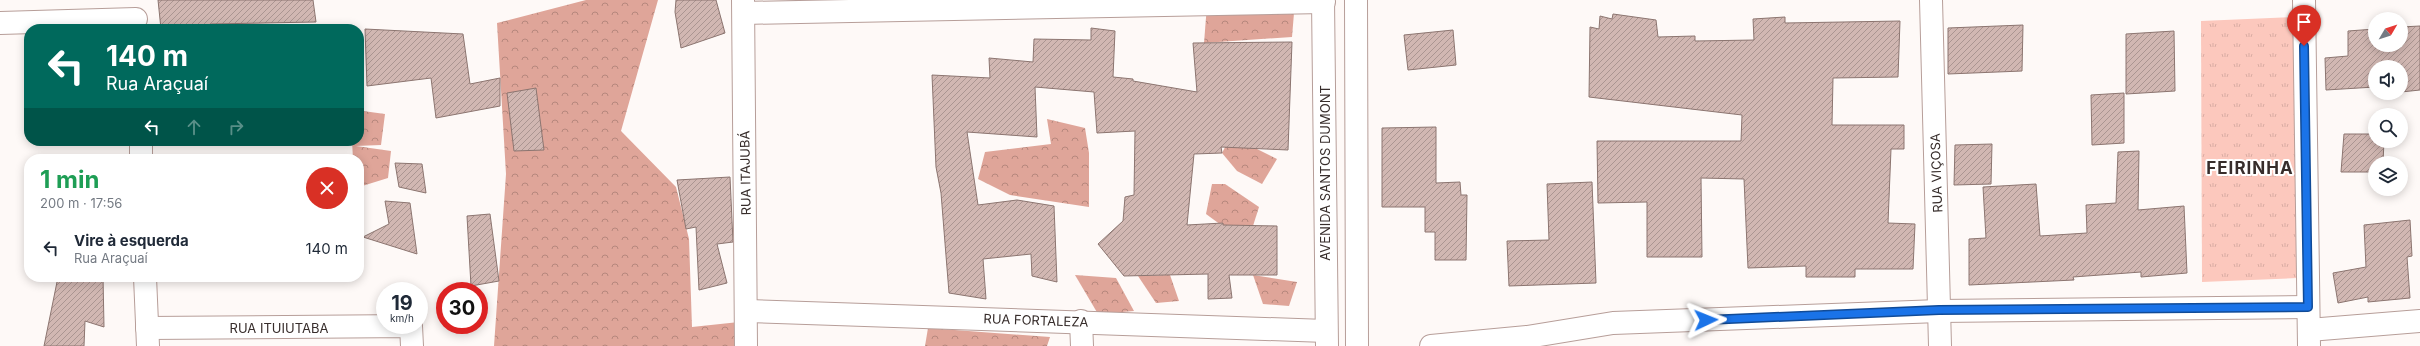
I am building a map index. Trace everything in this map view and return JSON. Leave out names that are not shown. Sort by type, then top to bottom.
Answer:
[{"type":"street","points":[[1356,0],[1357,346]]},
{"type":"street","name":"RUA VIÇOSA","points":[[1931,0],[1940,346]]},
{"type":"street","points":[[2304,0],[2309,338],[2420,321]]},
{"type":"street","points":[[743,7],[1324,1]]},
{"type":"street","name":"AVENIDA SANTOS DUMONT","points":[[1324,1],[1326,338]]},
{"type":"street","name":"RUA ITAJUBÁ","points":[[743,7],[746,346]]},
{"type":"street","points":[[0,23],[137,16]]},
{"type":"street","points":[[145,282],[147,337]]},
{"type":"street","points":[[1431,346],[1527,336],[1613,323],[1939,310],[2308,307]]},
{"type":"street","name":"RUA FORTALEZA","points":[[746,311],[1081,321],[1326,338]]},
{"type":"street","points":[[1081,321],[1082,346]]},
{"type":"street","name":"RUA ITUIUTABA","points":[[147,337],[411,336]]},
{"type":"green space","points":[[586,0],[658,0],[621,131],[676,187],[689,239],[692,327],[739,322],[738,346],[494,346],[506,174],[497,23]]},
{"type":"green space","points":[[1207,5],[1294,13],[1292,37],[1204,43]]},
{"type":"green space","points":[[2296,17],[2297,278],[2202,282],[2201,21]]},
{"type":"green space","points":[[364,111],[385,114],[381,145],[364,146]]},
{"type":"green space","points":[[1047,119],[1085,128],[1089,153],[1089,207],[1010,195],[978,179],[985,152],[1051,144]]},
{"type":"green space","points":[[1231,136],[1277,159],[1262,184],[1237,171],[1222,153]]},
{"type":"green space","points":[[352,146],[391,151],[388,178],[364,185],[364,154],[353,154]]},
{"type":"green space","points":[[1212,184],[1225,184],[1259,207],[1253,226],[1221,225],[1206,214]]},
{"type":"green space","points":[[1075,275],[1116,278],[1134,311],[1098,314]]},
{"type":"green space","points":[[1170,275],[1179,301],[1156,303],[1138,276]]},
{"type":"green space","points":[[1253,275],[1297,282],[1289,306],[1263,304]]},
{"type":"green space","points":[[928,328],[1050,337],[1047,346],[925,346]]},
{"type":"building","points":[[158,0],[313,0],[316,22],[212,24],[160,24]]},
{"type":"building","points":[[676,0],[716,0],[725,33],[681,48],[675,12]]},
{"type":"building","points":[[1613,14],[1656,20],[1658,37],[1695,36],[1695,41],[1754,40],[1753,19],[1785,17],[1785,23],[1900,21],[1898,77],[1833,78],[1832,125],[1904,125],[1904,149],[1891,149],[1888,223],[1915,224],[1913,269],[1855,269],[1855,277],[1806,277],[1806,266],[1748,268],[1744,179],[1701,178],[1702,257],[1647,257],[1647,202],[1598,203],[1597,141],[1741,141],[1742,115],[1589,97],[1590,27],[1599,29],[1600,16],[1612,19]]},
{"type":"building","points":[[2023,25],[2022,71],[1948,74],[1948,28]]},
{"type":"building","points":[[2420,26],[2420,90],[2408,91],[2408,60],[2368,60],[2368,87],[2326,90],[2325,58],[2348,56],[2348,31],[2368,30],[2368,52],[2408,52],[2408,27]]},
{"type":"building","points":[[1091,28],[1115,31],[1113,77],[1133,79],[1133,81],[1197,92],[1193,43],[1292,42],[1288,150],[1221,147],[1222,153],[1194,154],[1187,225],[1223,223],[1223,225],[1277,226],[1277,275],[1229,275],[1232,298],[1208,299],[1208,274],[1124,276],[1098,244],[1123,221],[1125,197],[1134,195],[1135,131],[1097,133],[1094,92],[1035,87],[1037,137],[967,132],[978,205],[1017,200],[1054,206],[1057,282],[1032,276],[1031,254],[983,259],[986,299],[949,293],[941,193],[936,167],[932,75],[990,78],[989,58],[1033,62],[1034,39],[1091,40]]},
{"type":"building","points":[[365,29],[463,34],[470,84],[500,78],[500,106],[436,118],[431,78],[367,86]]},
{"type":"building","points":[[1453,30],[1456,65],[1408,70],[1404,35]]},
{"type":"building","points":[[2174,31],[2175,91],[2126,94],[2126,34]]},
{"type":"building","points":[[536,88],[544,150],[514,151],[507,93]]},
{"type":"building","points":[[2124,93],[2124,143],[2092,145],[2091,95]]},
{"type":"building","points":[[1436,127],[1436,183],[1460,182],[1461,195],[1467,195],[1466,260],[1435,260],[1435,232],[1425,232],[1425,207],[1382,207],[1382,128]]},
{"type":"building","points":[[2344,134],[2368,134],[2368,148],[2384,148],[2383,156],[2368,156],[2368,172],[2341,172]]},
{"type":"building","points":[[1992,144],[1991,184],[1954,185],[1955,145]]},
{"type":"building","points":[[2139,151],[2138,210],[2184,206],[2187,273],[2141,277],[2141,272],[2073,277],[2074,280],[1969,285],[1969,239],[1986,238],[1983,187],[2036,184],[2040,236],[2087,233],[2086,205],[2116,203],[2118,152]]},
{"type":"building","points":[[395,163],[422,164],[426,193],[399,187]]},
{"type":"building","points":[[730,177],[733,242],[717,244],[727,283],[699,290],[696,227],[686,229],[677,180]]},
{"type":"building","points":[[1592,182],[1596,283],[1509,286],[1507,241],[1549,240],[1547,184]]},
{"type":"building","points":[[385,201],[410,203],[417,254],[364,237],[389,224]]},
{"type":"building","points":[[490,214],[499,281],[488,283],[471,282],[467,216]]},
{"type":"building","points":[[2410,220],[2412,256],[2407,257],[2410,298],[2368,302],[2368,297],[2338,303],[2333,273],[2366,267],[2364,225]]},
{"type":"building","points":[[57,282],[103,282],[104,327],[85,321],[84,346],[44,346]]},
{"type":"district","name":"FEIRINHA","points":[[2250,168]]},
{"type":"route","points":[[1706,320],[1939,310],[2308,307],[2304,46]]}]
